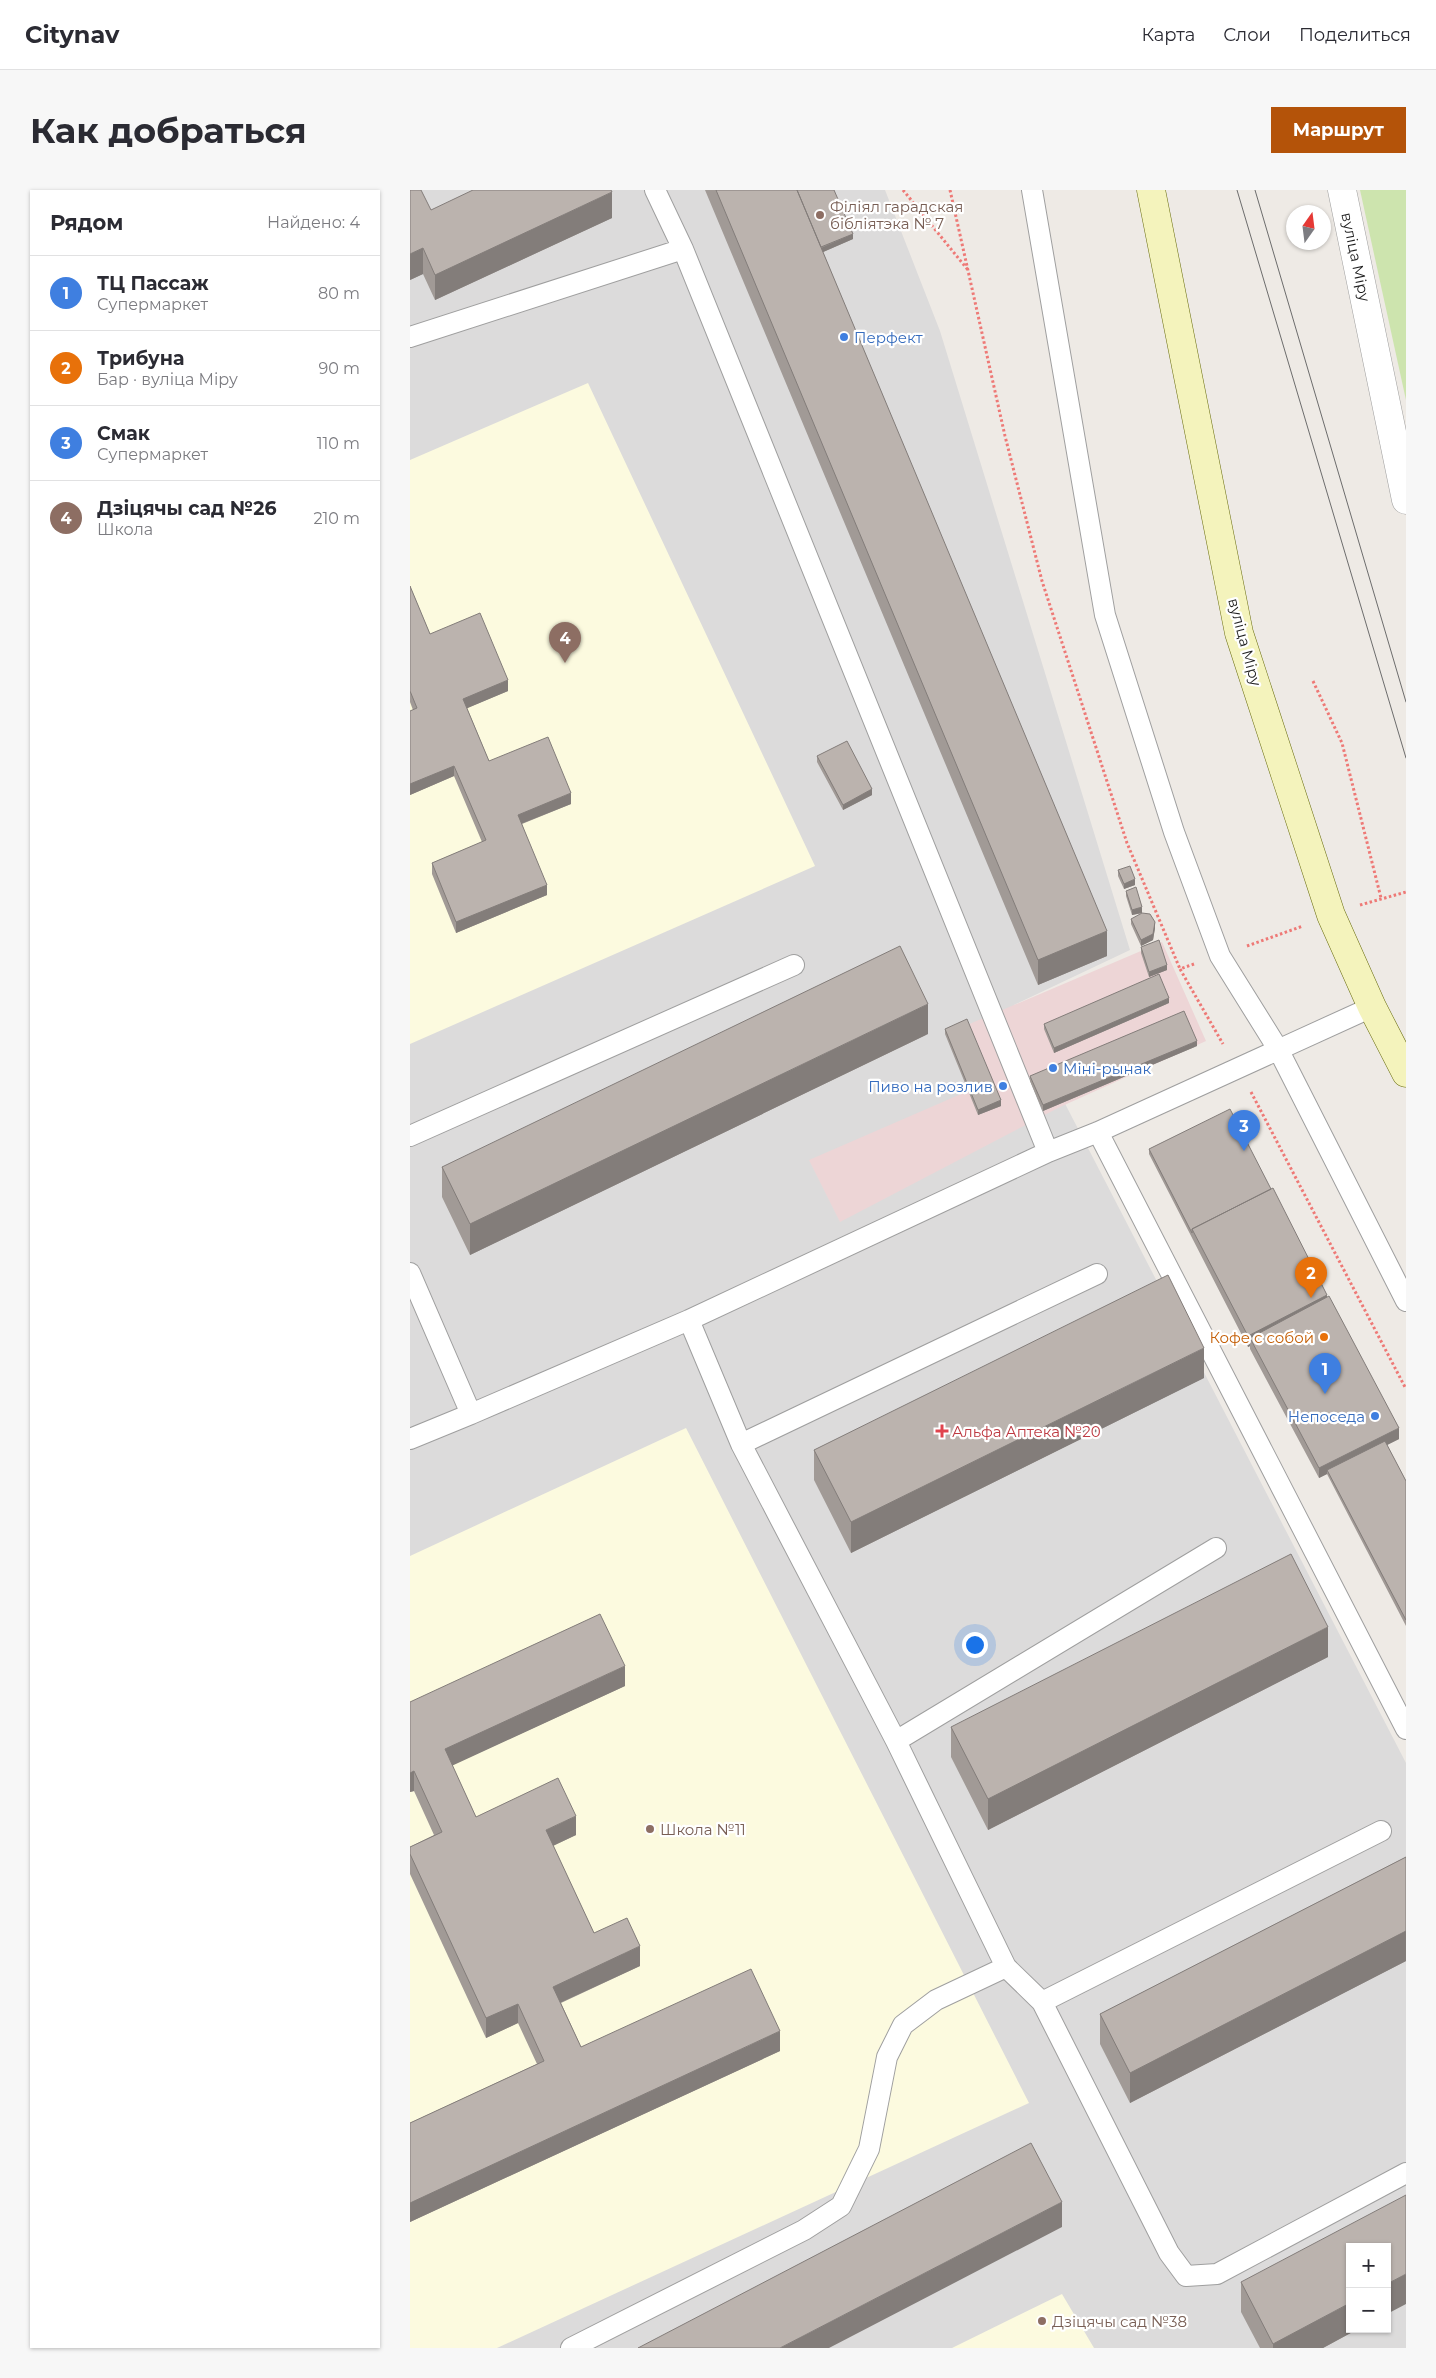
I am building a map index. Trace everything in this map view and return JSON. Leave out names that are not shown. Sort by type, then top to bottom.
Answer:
[{"type":"main road","name":"вуліца Міру","points":[[1151,190],[1239,633],[1331,915],[1372,1007],[1406,1073]]},
{"type":"street","name":"вуліца Міру","points":[[1342,190],[1406,500]]},
{"type":"lane","points":[[655,190],[683,249],[1048,1152]]},
{"type":"lane","points":[[1032,190],[1105,615],[1174,832],[1220,956],[1278,1049],[1406,1301]]},
{"type":"lane","points":[[410,337],[683,249]]},
{"type":"lane","points":[[410,1136],[794,964]]},
{"type":"lane","points":[[410,1439],[689,1320],[1048,1152],[1098,1132],[1372,1007]]},
{"type":"lane","points":[[1098,1132],[1406,1729]]},
{"type":"lane","points":[[410,1273],[471,1414]]},
{"type":"lane","points":[[741,1444],[1098,1274]]},
{"type":"lane","points":[[689,1320],[741,1444],[896,1741],[1006,1967],[1042,2002],[1169,2253],[1186,2276],[1218,2274],[1406,2173]]},
{"type":"lane","points":[[896,1741],[1216,1548]]},
{"type":"lane","points":[[1042,2002],[1381,1831]]},
{"type":"lane","points":[[571,2348],[804,2230],[841,2206],[869,2148],[886,2057],[902,2025],[936,2000],[1006,1967]]},
{"type":"path","points":[[903,190],[968,271]]},
{"type":"path","points":[[950,190],[1004,436],[1042,580],[1127,843],[1180,969]]},
{"type":"path","points":[[1314,681],[1342,743],[1381,898]]},
{"type":"path","points":[[1256,1101],[1406,1389]]},
{"type":"shaded area","points":[[410,190],[885,190],[940,331],[1130,950],[1014,1005],[1406,1763],[1406,2348],[410,2348]]},
{"type":"shaded area","points":[[588,383],[815,866],[410,1044],[410,460]]},
{"type":"shaded area","name":"Міні-рынак","points":[[1162,942],[1206,1041],[1060,1107],[840,1222],[809,1160],[968,1091],[967,1025]]},
{"type":"shaded area","name":"Школа №11","points":[[686,1428],[1029,2103],[497,2348],[410,2348],[410,1556]]},
{"type":"shaded area","name":"Дзіцячы сад №38","points":[[1062,2294],[1094,2348],[952,2348]]},
{"type":"green space","points":[[1360,190],[1406,190],[1406,400]]},
{"type":"building","points":[[410,190],[421,190],[431,210],[473,190],[611,190],[612,192],[435,275],[423,248],[410,254]]},
{"type":"building","points":[[716,190],[797,190],[1107,931],[1038,960]]},
{"type":"building","name":"Філіял гарадская бібліятэка № 7","points":[[797,190],[834,190],[853,234],[821,247]]},
{"type":"building","points":[[410,586],[430,634],[480,613],[508,680],[463,699],[489,761],[548,737],[571,793],[518,815],[547,885],[456,922],[432,863],[486,840],[454,766],[410,784],[410,711],[417,708],[410,691]]},
{"type":"building","points":[[847,741],[872,789],[843,805],[817,756]]},
{"type":"building","points":[[1130,866],[1135,879],[1124,884],[1118,870]]},
{"type":"building","points":[[1136,887],[1142,907],[1132,910],[1126,891]]},
{"type":"building","points":[[1142,913],[1150,914],[1155,922],[1153,934],[1141,940],[1131,919]]},
{"type":"building","points":[[1159,940],[1167,965],[1149,972],[1141,947]]},
{"type":"building","points":[[900,946],[928,1004],[470,1224],[442,1167]]},
{"type":"building","points":[[1159,974],[1169,998],[1054,1048],[1044,1024]]},
{"type":"building","points":[[1184,1011],[1197,1041],[1043,1105],[1030,1076]]},
{"type":"building","points":[[967,1019],[1001,1100],[978,1110],[945,1029]]},
{"type":"building","points":[[1230,1109],[1271,1189],[1192,1229],[1192,1233],[1149,1149]]},
{"type":"building","points":[[1273,1188],[1327,1295],[1248,1336],[1192,1229]]},
{"type":"building","points":[[1168,1275],[1204,1348],[851,1522],[814,1450]]},
{"type":"building","points":[[1329,1296],[1399,1428],[1319,1468],[1250,1338]]},
{"type":"building","points":[[1385,1441],[1406,1481],[1406,1620],[1327,1470]]},
{"type":"building","points":[[1291,1554],[1328,1627],[988,1799],[951,1727]]},
{"type":"building","points":[[600,1614],[625,1666],[445,1749],[476,1817],[558,1778],[576,1816],[546,1830],[594,1933],[627,1918],[640,1946],[553,1987],[581,2047],[751,1969],[780,2031],[410,2203],[410,2123],[544,2061],[518,2004],[486,2018],[410,1854],[410,1847],[442,1832],[414,1771],[410,1773],[410,1702]]},
{"type":"building","points":[[1406,1857],[1406,1931],[1130,2073],[1100,2014]]},
{"type":"building","points":[[1031,2143],[1062,2202],[780,2348],[638,2348]]},
{"type":"building","points":[[1406,2195],[1406,2274],[1391,2282],[1391,2243],[1346,2243],[1346,2305],[1273,2344],[1241,2282]]},
{"type":"tram line","points":[[1237,190],[1406,758]]},
{"type":"tram line","points":[[1255,190],[1406,702]]},
{"type":"place","name":"Філіял гарадская бібліятэка № 7","points":[[820,215]]},
{"type":"place","name":"Перфект","points":[[844,337]]},
{"type":"place","name":"Дзіцячы сад №26","points":[[565,663]]},
{"type":"place","name":"Міні-рынак","points":[[1053,1068]]},
{"type":"place","name":"Пиво на розлив","points":[[1003,1086]]},
{"type":"place","name":"Смак","points":[[1244,1151]]},
{"type":"place","name":"Трибуна","points":[[1311,1298]]},
{"type":"place","name":"Кофе с собой","points":[[1324,1337]]},
{"type":"place","name":"ТЦ Пассаж","points":[[1325,1394]]},
{"type":"place","name":"Непоседа","points":[[1375,1416]]},
{"type":"place","name":"Альфа Аптека №20","points":[[942,1431]]},
{"type":"place","name":"Школа №11","points":[[650,1829]]},
{"type":"place","name":"Дзіцячы сад №38","points":[[1042,2321]]}]
